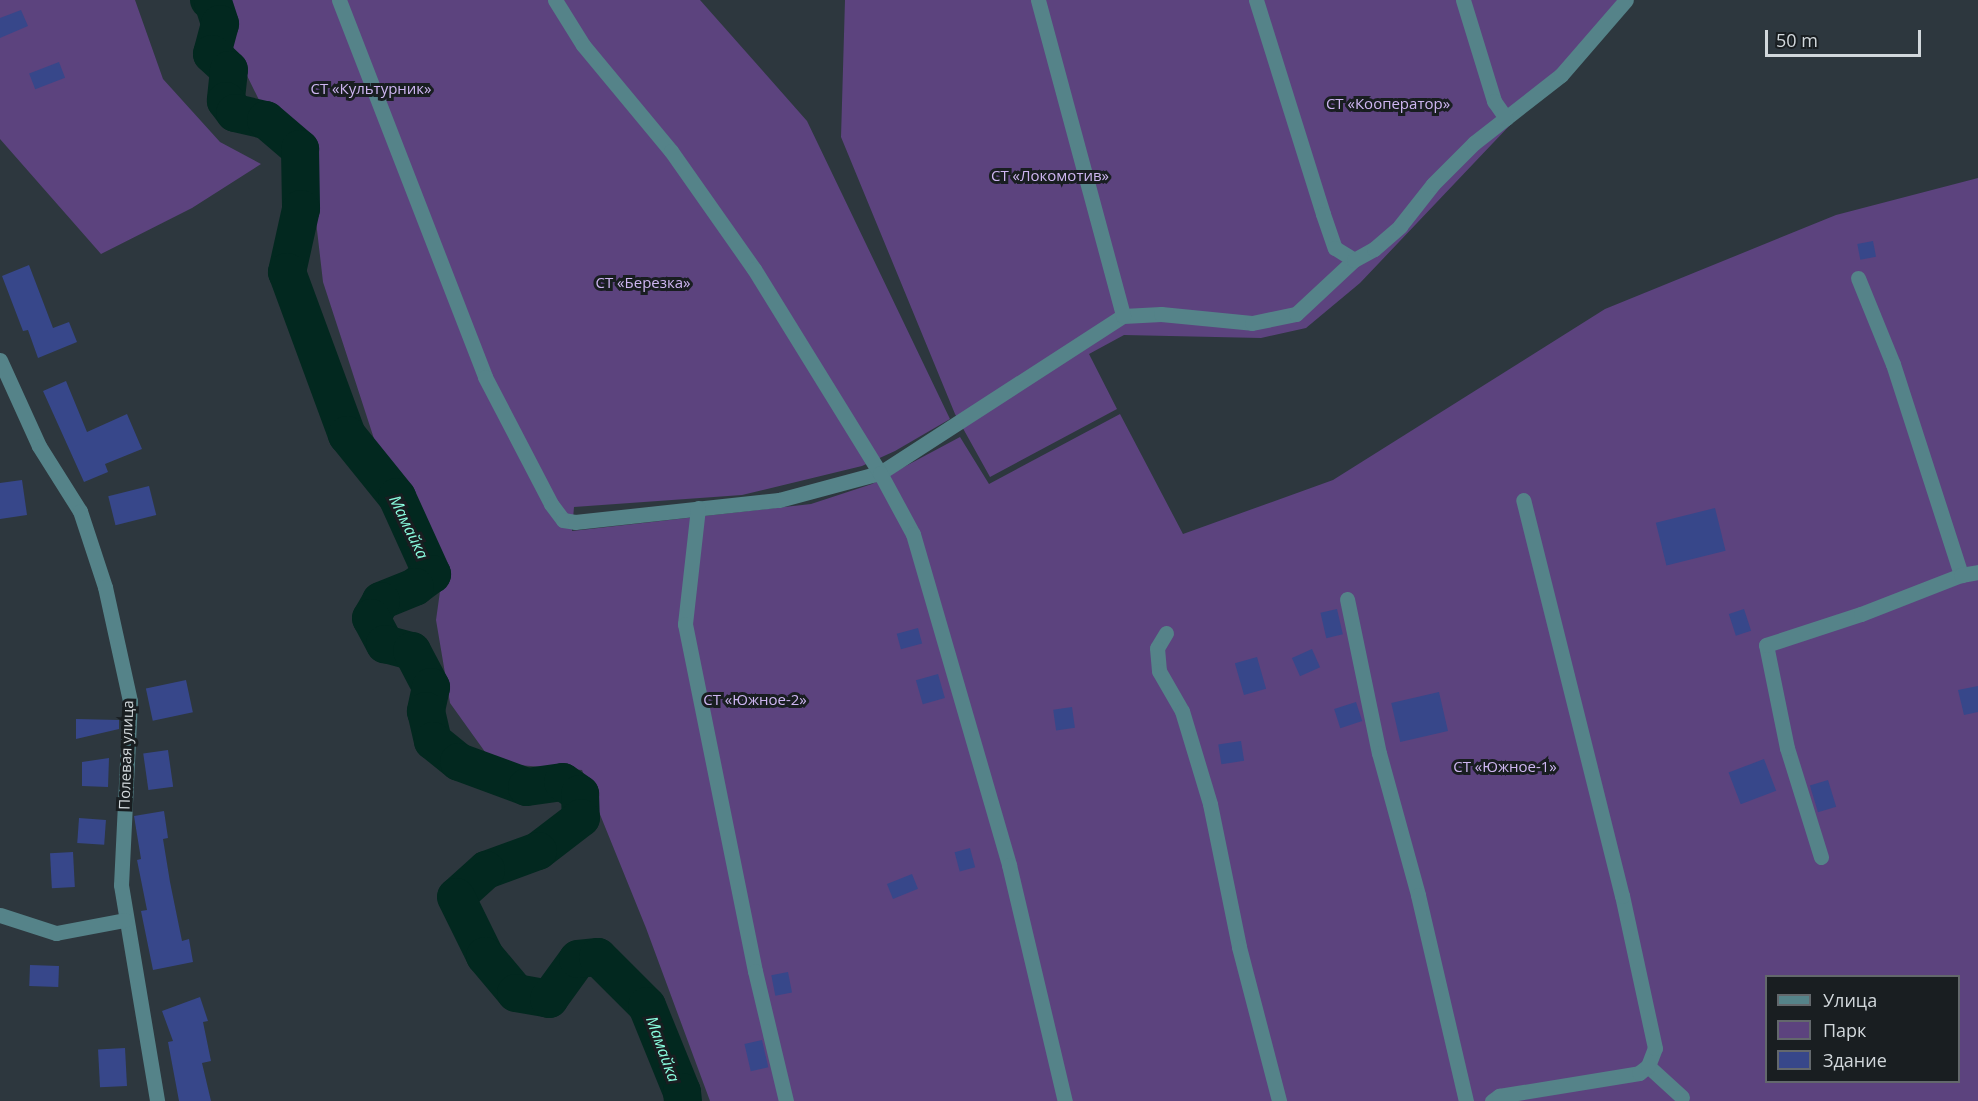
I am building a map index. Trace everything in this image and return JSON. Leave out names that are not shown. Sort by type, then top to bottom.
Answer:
[{"type":"street","points":[[339,0],[485,377],[551,504],[563,520],[575,522],[779,500],[880,473],[1123,316],[1161,314],[1252,323],[1296,314],[1354,260],[1374,249],[1400,226],[1433,184],[1474,143],[1561,75],[1626,0]]},
{"type":"street","points":[[555,0],[583,45],[672,151],[754,269],[880,473],[913,534],[1009,865],[1065,1101]]},
{"type":"street","points":[[1038,0],[1123,316]]},
{"type":"street","points":[[1256,0],[1335,248],[1354,260]]},
{"type":"street","points":[[1463,0],[1494,101],[1506,118]]},
{"type":"street","points":[[1858,278],[1893,364],[1961,575]]},
{"type":"street","name":"Полевая улица","points":[[0,360],[39,446],[80,511],[105,587],[130,700],[121,885],[157,1101]]},
{"type":"street","points":[[1492,1101],[1499,1096],[1639,1073],[1648,1066],[1655,1048],[1622,896],[1523,500]]},
{"type":"street","points":[[698,508],[686,624],[755,971],[786,1101]]},
{"type":"street","points":[[1821,857],[1787,748],[1766,645],[1861,614],[1961,575],[1978,572]]},
{"type":"street","points":[[1347,599],[1379,753],[1418,895],[1466,1101]]},
{"type":"street","points":[[1166,633],[1157,648],[1159,671],[1182,711],[1210,804],[1239,947],[1279,1101]]},
{"type":"street","points":[[0,915],[56,933],[126,920]]},
{"type":"street","points":[[1648,1066],[1682,1097]]},
{"type":"green space","points":[[0,0],[135,0],[163,79],[220,142],[261,164],[192,208],[101,254],[0,139]]},
{"type":"green space","points":[[210,0],[700,0],[807,121],[950,419],[895,451],[862,466],[742,495],[574,507],[572,531],[811,504],[872,484],[960,437],[989,484],[1120,414],[1183,534],[1333,480],[1605,309],[1836,215],[1978,178],[1978,1101],[710,1101],[646,928],[582,770],[493,763],[450,703],[436,620],[443,570],[378,451],[323,282],[308,152],[259,100]]},
{"type":"green space","name":"СТ «Локомотив»","points":[[845,0],[1629,0],[1360,283],[1306,328],[1261,338],[1124,335],[1089,354],[1117,409],[990,477],[955,414],[841,137]]},
{"type":"building","points":[[21,10],[28,26],[0,38],[0,18]]},
{"type":"building","points":[[59,62],[65,78],[35,89],[29,73]]},
{"type":"building","points":[[1873,241],[1876,257],[1860,260],[1857,244]]},
{"type":"building","points":[[29,265],[53,328],[69,322],[77,342],[38,358],[28,330],[23,331],[2,276]]},
{"type":"building","points":[[66,381],[87,432],[127,414],[142,449],[105,464],[108,472],[84,482],[43,391]]},
{"type":"building","points":[[22,480],[27,515],[0,519],[0,483]]},
{"type":"building","points":[[149,486],[156,515],[116,525],[108,496]]},
{"type":"building","points":[[1715,508],[1726,551],[1666,565],[1656,523]]},
{"type":"building","points":[[1337,609],[1343,634],[1326,638],[1320,613]]},
{"type":"building","points":[[1744,609],[1751,631],[1736,636],[1729,614]]},
{"type":"building","points":[[918,628],[922,643],[901,649],[897,634]]},
{"type":"building","points":[[1312,649],[1320,667],[1300,676],[1292,658]]},
{"type":"building","points":[[1257,657],[1266,689],[1244,695],[1235,663]]},
{"type":"building","points":[[938,674],[945,698],[923,704],[916,680]]},
{"type":"building","points":[[186,680],[193,712],[153,721],[146,689]]},
{"type":"building","points":[[1978,686],[1978,712],[1964,715],[1958,690]]},
{"type":"building","points":[[1439,692],[1448,731],[1400,742],[1391,703]]},
{"type":"building","points":[[1356,702],[1362,721],[1340,728],[1334,709]]},
{"type":"building","points":[[1072,707],[1075,728],[1056,730],[1053,710]]},
{"type":"building","points":[[76,719],[119,720],[119,729],[76,739]]},
{"type":"building","points":[[1241,741],[1244,761],[1221,764],[1218,745]]},
{"type":"building","points":[[168,750],[173,787],[148,790],[143,753]]},
{"type":"building","points":[[109,758],[108,787],[82,786],[82,762]]},
{"type":"building","points":[[1764,759],[1776,791],[1741,804],[1729,773]]},
{"type":"building","points":[[1828,780],[1836,807],[1818,812],[1810,786]]},
{"type":"building","points":[[164,811],[168,838],[163,839],[170,882],[182,941],[189,939],[193,962],[153,970],[141,911],[147,910],[137,860],[141,859],[134,816]]},
{"type":"building","points":[[79,818],[106,820],[104,845],[77,843]]},
{"type":"building","points":[[970,848],[975,867],[960,871],[955,852]]},
{"type":"building","points":[[73,852],[75,887],[52,888],[50,853]]},
{"type":"building","points":[[912,874],[918,889],[893,899],[887,884]]},
{"type":"building","points":[[30,965],[59,966],[58,987],[29,986]]},
{"type":"building","points":[[788,972],[792,993],[775,996],[771,975]]},
{"type":"building","points":[[200,997],[208,1021],[203,1022],[211,1061],[202,1063],[211,1101],[179,1101],[168,1042],[173,1041],[162,1011]]},
{"type":"building","points":[[762,1040],[768,1067],[751,1071],[744,1044]]},
{"type":"building","points":[[125,1048],[127,1086],[100,1087],[98,1049]]},
{"type":"waterway","name":"Мамайка","points":[[209,0],[213,2],[220,24],[212,54],[229,70],[226,101],[235,113],[266,120],[300,149],[301,209],[287,272],[347,435],[397,497],[432,574],[415,587],[381,601],[371,618],[385,644],[412,651],[431,687],[426,711],[433,741],[459,762],[527,787],[563,782],[580,794],[581,818],[538,851],[486,870],[456,897],[485,956],[516,993],[549,999],[578,959],[598,957],[647,1006],[682,1092],[683,1101]]},
{"type":"park label","name":"СТ «Культурник»","points":[[371,89]]},
{"type":"park label","name":"СТ «Кооператор»","points":[[1388,104]]},
{"type":"park label","name":"СТ «Березка»","points":[[643,283]]},
{"type":"park label","name":"СТ «Южное-2»","points":[[755,700]]},
{"type":"park label","name":"СТ «Южное-1»","points":[[1505,767]]}]
